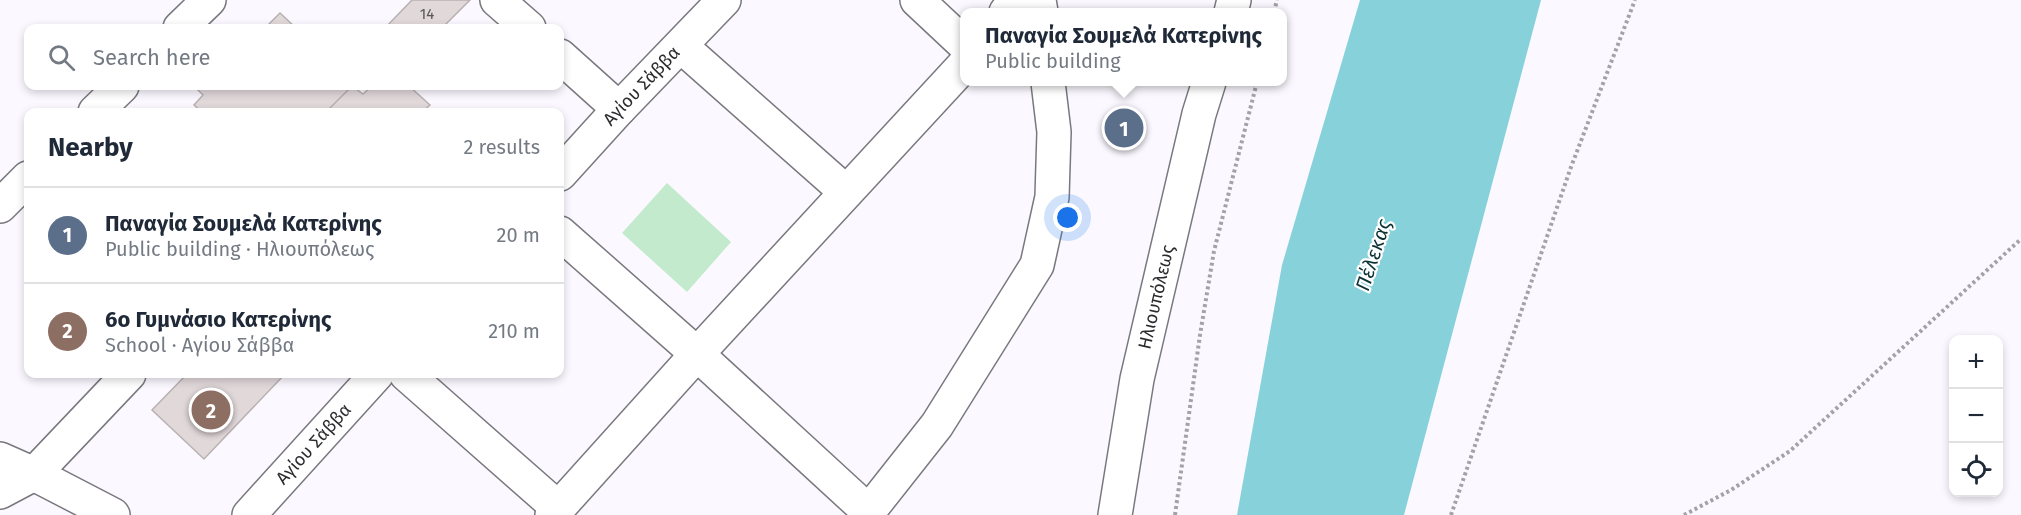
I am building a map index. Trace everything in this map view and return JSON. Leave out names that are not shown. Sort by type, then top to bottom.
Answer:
[{"type":"street","points":[[184,24],[209,0]]},
{"type":"street","name":"Αγίου Σάββα","points":[[564,170],[724,0]]},
{"type":"street","points":[[917,0],[960,40]]},
{"type":"street","points":[[504,2],[525,24]]},
{"type":"street","points":[[681,46],[846,192]]},
{"type":"street","points":[[564,60],[619,109]]},
{"type":"street","points":[[410,378],[555,512],[697,354],[960,69]]},
{"type":"street","points":[[564,236],[697,354],[867,513],[937,425],[1036,265],[1052,197],[1054,132],[1049,86]]},
{"type":"street","name":"Ηλιουπόλεως","points":[[1115,515],[1137,379],[1208,86]]},
{"type":"street","points":[[99,108],[118,90]]},
{"type":"street","points":[[0,206],[24,182]]},
{"type":"street","points":[[0,492],[34,474],[125,378]]},
{"type":"street","name":"Αγίου Σάββα","points":[[249,515],[373,378]]},
{"type":"street","points":[[0,459],[112,515]]},
{"type":"path","points":[[1451,515],[1567,179],[1635,0]]},
{"type":"path","points":[[1175,515],[1214,251],[1256,86]]},
{"type":"path","points":[[1684,515],[1731,490],[1790,451],[2021,239]]},
{"type":"green space","points":[[667,183],[731,242],[687,292],[622,233]]},
{"type":"water","name":"Πέλεκας","points":[[1360,0],[1541,0],[1404,515],[1237,515],[1282,265]]},
{"type":"building","points":[[412,0],[470,0],[446,24],[389,24]]},
{"type":"building","points":[[280,13],[292,24],[269,24]]},
{"type":"building","points":[[198,90],[348,90],[330,108],[197,108],[194,105],[203,95]]},
{"type":"building","points":[[348,90],[358,90],[363,94],[368,90],[413,90],[430,105],[427,108],[330,108]]},
{"type":"building","points":[[183,378],[281,378],[204,459],[152,410]]},
{"type":"place","name":"Παναγία Σουμελά Κατερίνης","points":[[1124,128]]},
{"type":"place","name":"6ο Γυμνάσιο Κατερίνης","points":[[211,410]]}]
